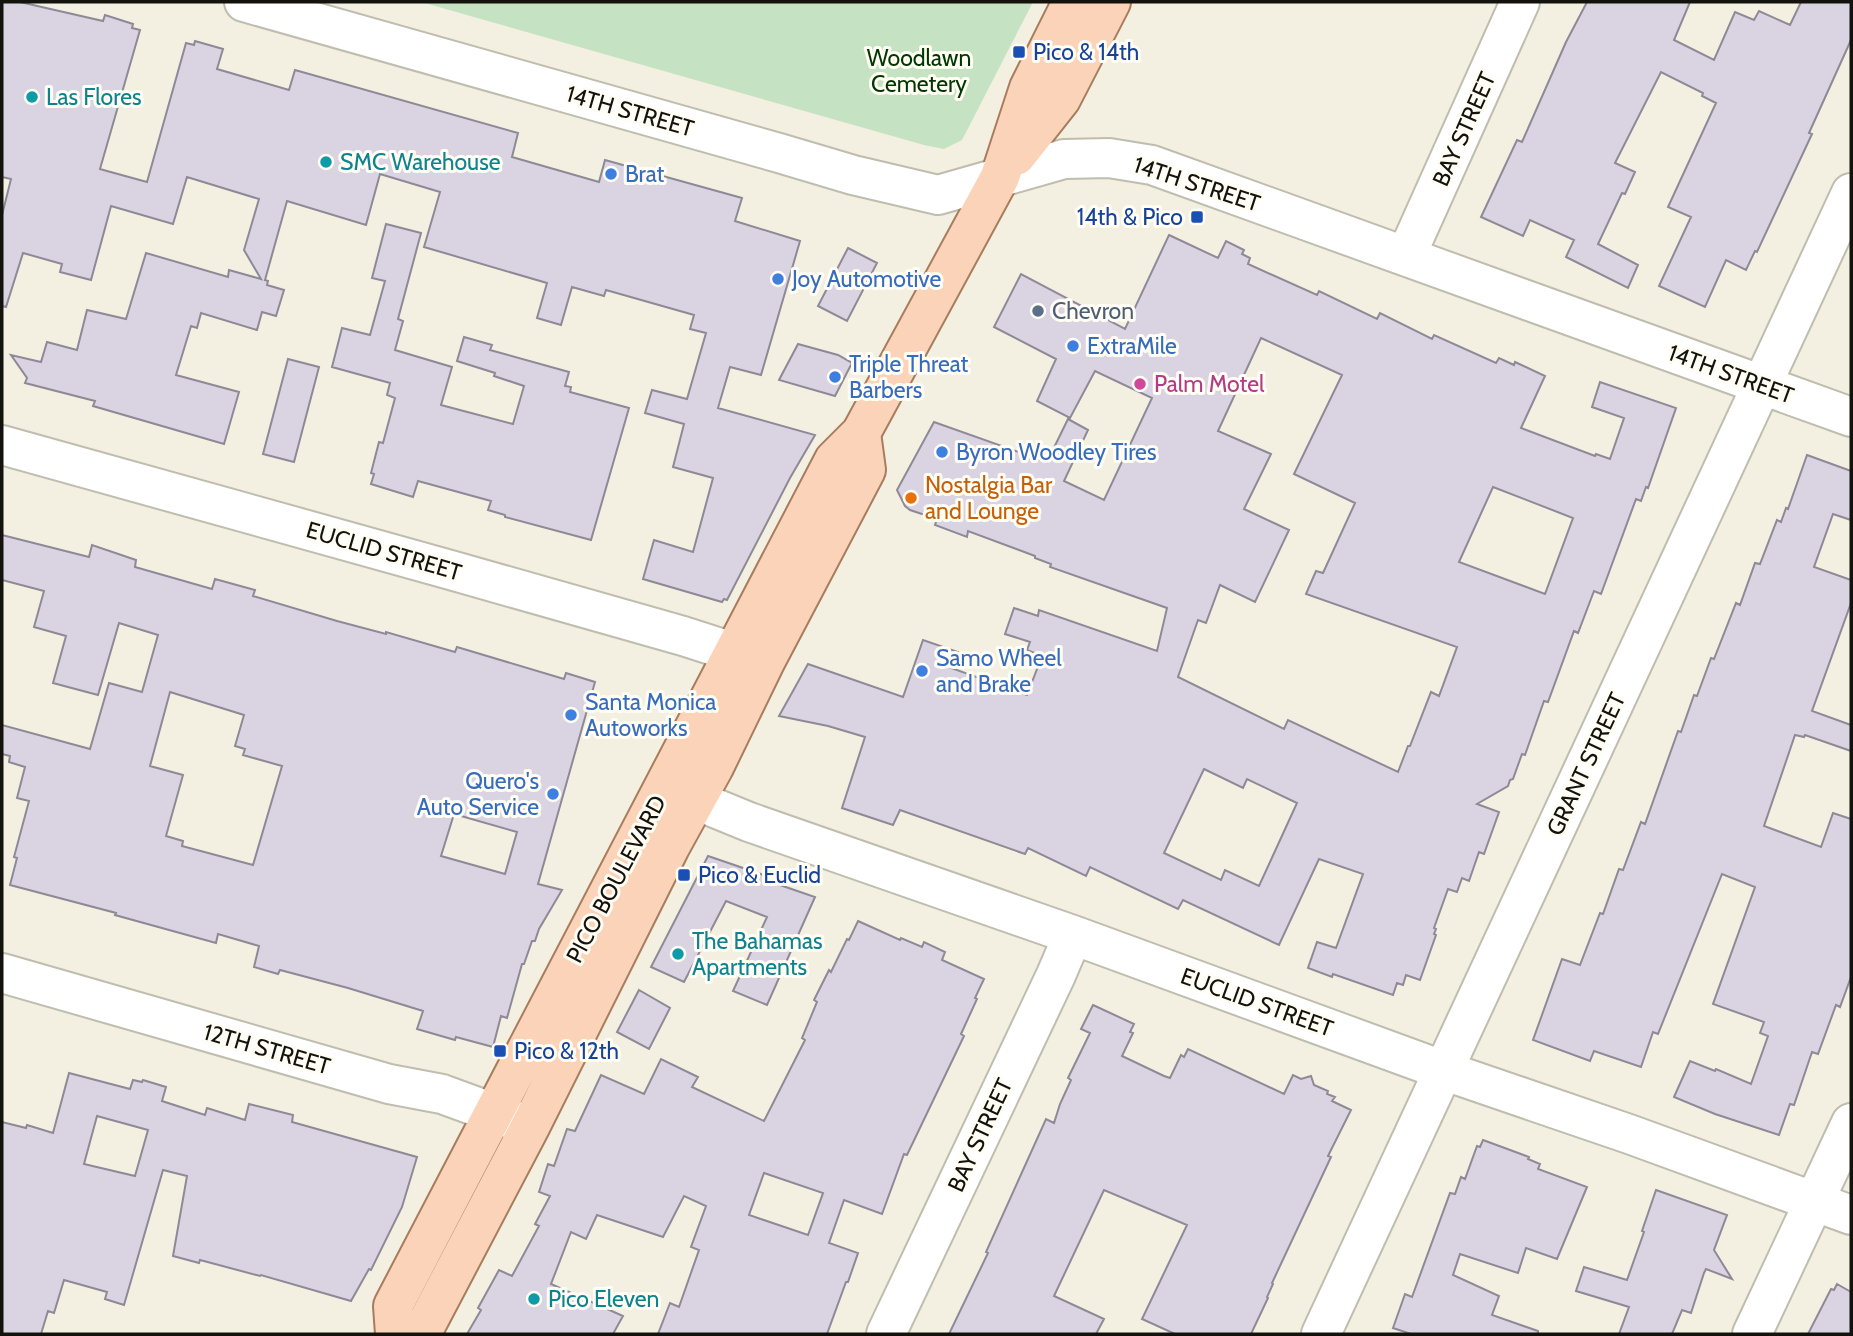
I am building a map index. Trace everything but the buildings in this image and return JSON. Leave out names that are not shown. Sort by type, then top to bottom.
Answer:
[{"type":"main road","name":"PICO BOULEVARD","points":[[1000,177],[1029,88],[1072,2]]},
{"type":"main road","name":"PICO BOULEVARD","points":[[395,1334],[393,1306],[495,1112],[680,794],[750,657],[834,460],[860,433],[1000,177],[1061,99],[1111,2]]},
{"type":"main road","name":"PICO BOULEVARD","points":[[415,1334],[425,1327],[530,1126],[670,847],[680,794]]},
{"type":"street","name":"14TH STREET","points":[[244,2],[853,175],[938,195],[1064,159],[1109,158],[1152,165],[1851,416]]},
{"type":"street","name":"BAY STREET","points":[[1406,256],[1520,2]]},
{"type":"street","name":"GRANT STREET","points":[[1321,1334],[1851,193]]},
{"type":"street","name":"EUCLID STREET","points":[[2,445],[750,657]]},
{"type":"street","name":"EUCLID STREET","points":[[680,794],[1851,1215]]},
{"type":"street","name":"BAY STREET","points":[[886,1334],[1073,935]]},
{"type":"street","name":"12TH STREET","points":[[2,973],[389,1084],[442,1094],[530,1126]]},
{"type":"street","points":[[1752,1334],[1851,1123]]},
{"type":"green space","name":"Woodlawn Cemetery","points":[[421,2],[1033,2],[962,140],[944,149]]},
{"type":"place","name":"Pico & 14th","points":[[1019,52]]},
{"type":"place","name":"Las Flores","points":[[32,97]]},
{"type":"place","name":"SMC Warehouse","points":[[326,162]]},
{"type":"place","name":"Brat","points":[[611,174]]},
{"type":"place","name":"14th & Pico","points":[[1197,217]]},
{"type":"place","name":"Joy Automotive","points":[[778,279]]},
{"type":"place","name":"Chevron","points":[[1038,311]]},
{"type":"place","name":"ExtraMile","points":[[1073,346]]},
{"type":"place","name":"Triple Threat Barbers","points":[[835,377]]},
{"type":"place","name":"Palm Motel","points":[[1140,384]]},
{"type":"place","name":"Byron Woodley Tires","points":[[942,452]]},
{"type":"place","name":"Nostalgia Bar and Lounge","points":[[911,498]]},
{"type":"place","name":"Samo Wheel and Brake","points":[[922,671]]},
{"type":"place","name":"Santa Monica Autoworks","points":[[571,715]]},
{"type":"place","name":"Quero's Auto Service","points":[[553,794]]},
{"type":"place","name":"Pico & Euclid","points":[[684,875]]},
{"type":"place","name":"The Bahamas Apartments","points":[[678,954]]},
{"type":"place","name":"Pico & 12th","points":[[500,1051]]},
{"type":"place","name":"Pico Eleven","points":[[534,1299]]}]
